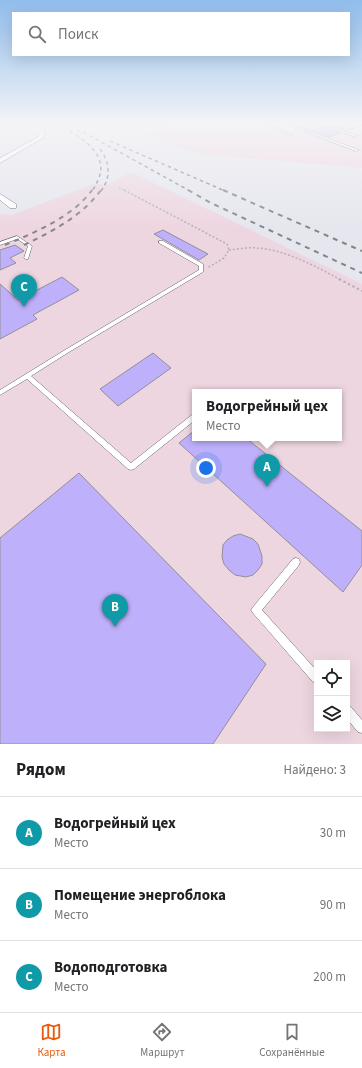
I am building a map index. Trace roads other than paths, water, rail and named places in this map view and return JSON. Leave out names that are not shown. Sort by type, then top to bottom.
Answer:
[{"type":"street","points":[[0,196],[13,206]]},
{"type":"lane","points":[[0,244],[17,237],[30,246],[26,258]]},
{"type":"lane","points":[[0,392],[201,271],[201,266],[161,242]]},
{"type":"lane","points":[[27,376],[131,467],[192,418]]},
{"type":"lane","points":[[296,562],[256,610],[314,675]]},
{"type":"lane","points":[[350,714],[362,728]]},
{"type":"railway","points":[[92,191],[101,172],[99,159]]},
{"type":"railway","points":[[101,191],[108,175],[106,159]]},
{"type":"railway","points":[[132,159],[190,191]]},
{"type":"railway","points":[[151,159],[225,191]]},
{"type":"railway","points":[[5,245],[53,223],[75,208],[92,190]]},
{"type":"railway","points":[[24,245],[46,234],[76,215],[85,208],[101,190]]},
{"type":"railway","points":[[188,190],[211,203],[362,273]]},
{"type":"railway","points":[[223,190],[362,251]]},
{"type":"place","name":"Водоподготовка","points":[[24,307]]},
{"type":"place","name":"Водогрейный цех","points":[[267,487]]},
{"type":"place","name":"Помещение энергоблока","points":[[115,627]]}]
